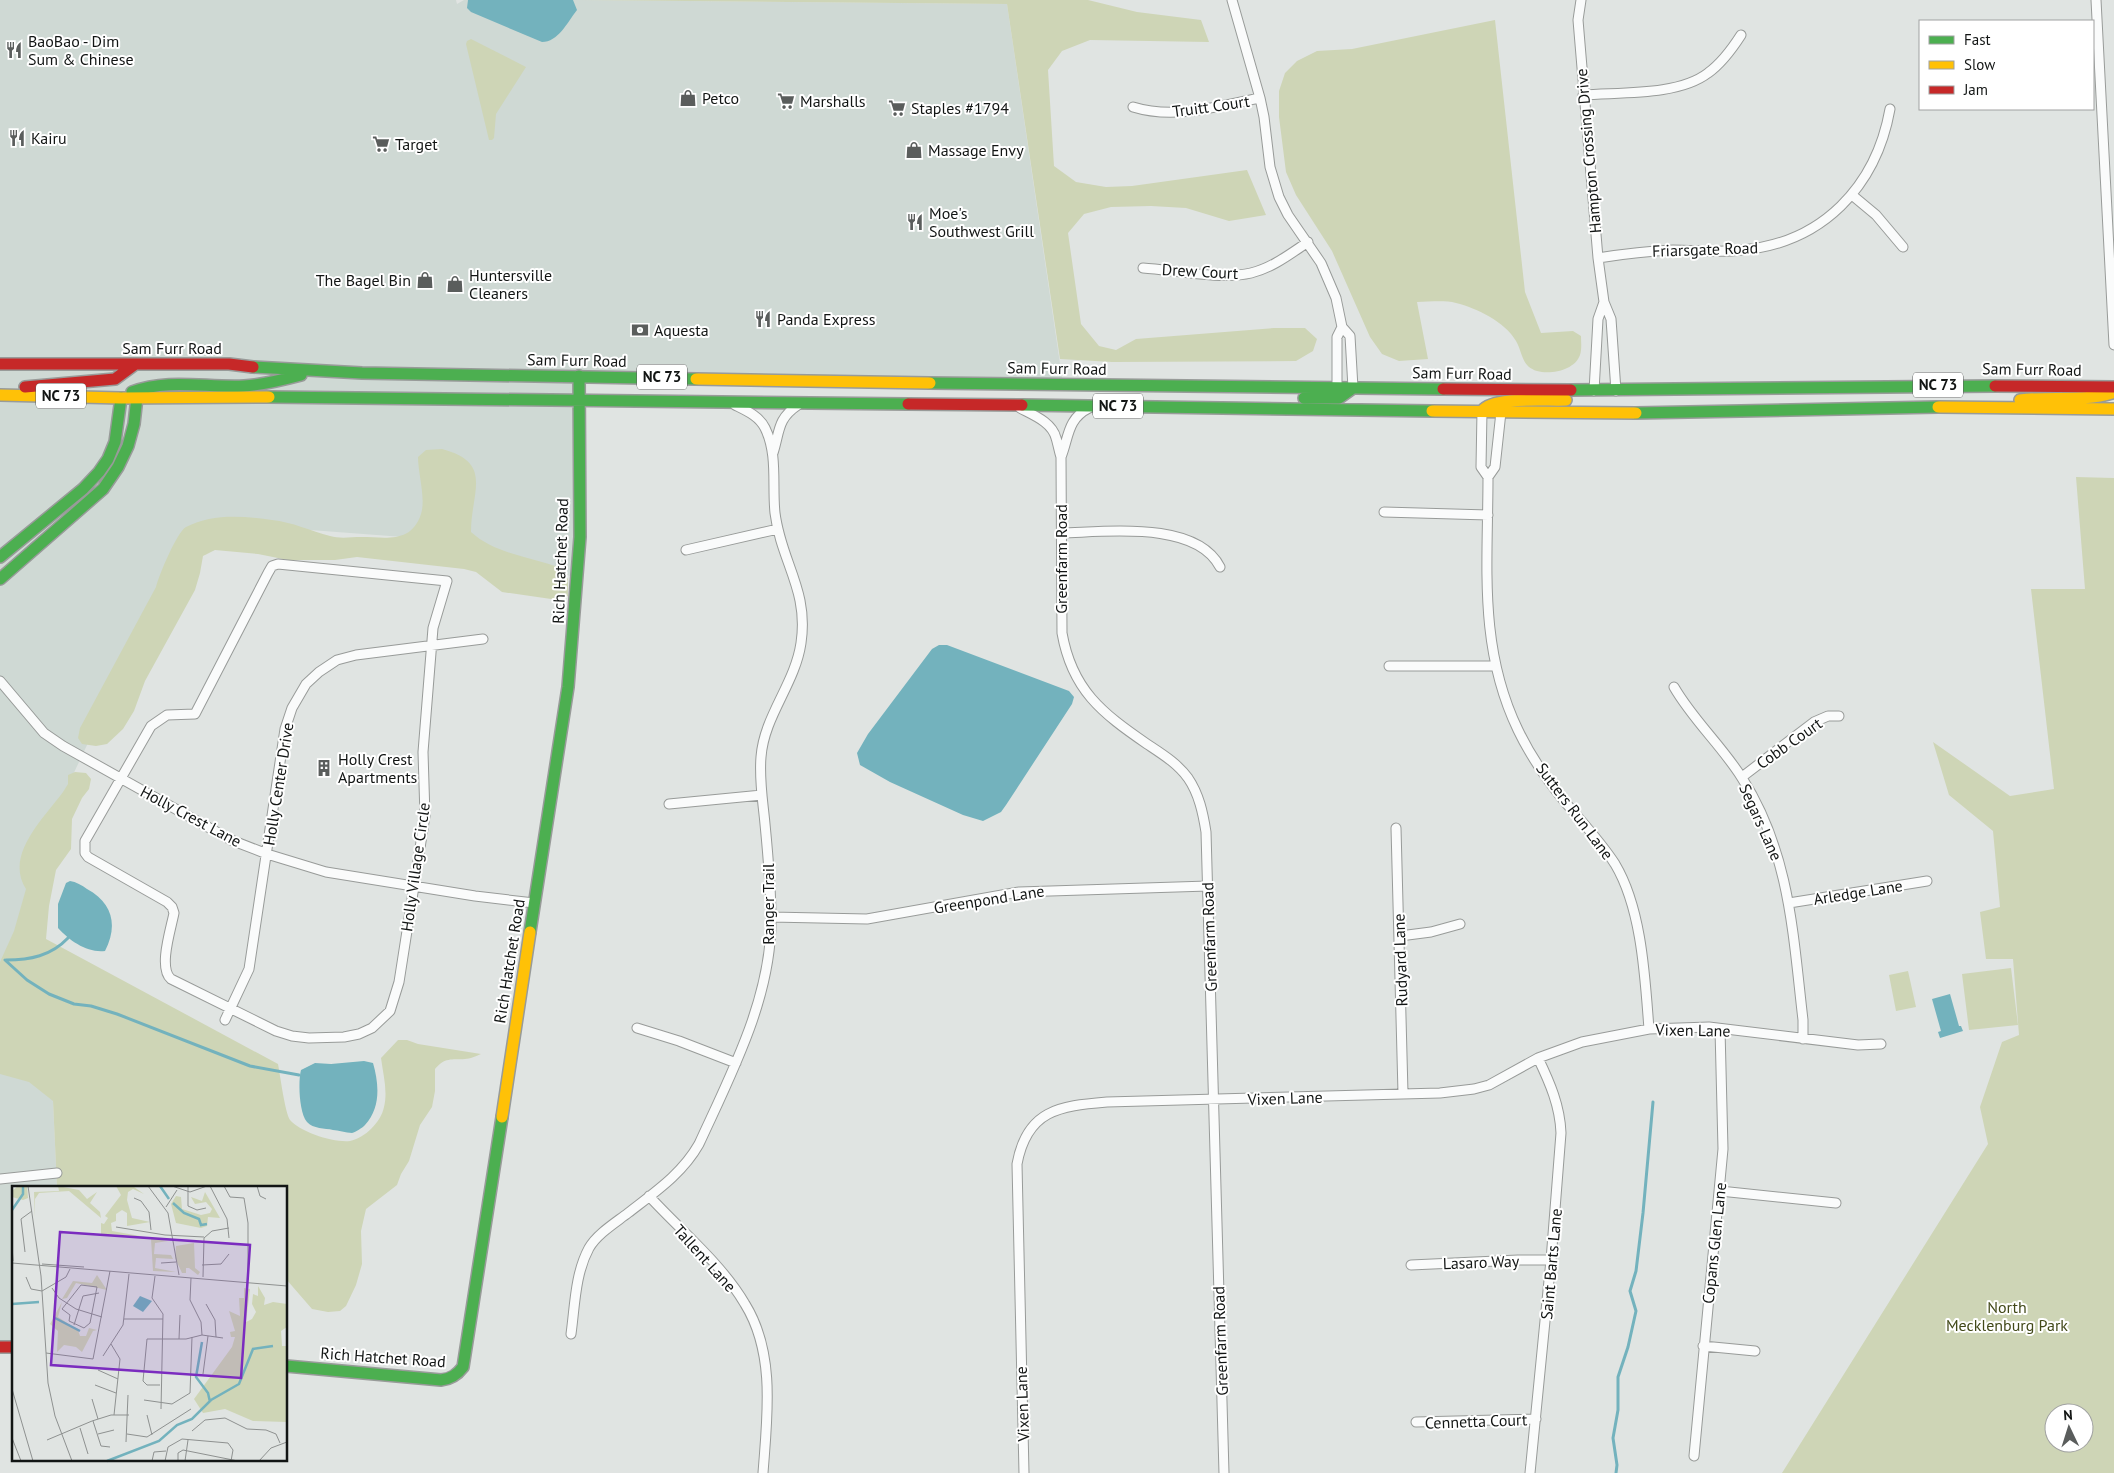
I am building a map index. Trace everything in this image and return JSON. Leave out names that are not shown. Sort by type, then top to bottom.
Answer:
[{"type":"main road","name":"Sam Furr Road","points":[[0,364],[229,364],[315,371],[945,383],[1594,391],[1695,391],[1944,385],[2114,388]]},
{"type":"main road","points":[[0,389],[115,379],[134,365]]},
{"type":"main road","points":[[0,557],[82,489],[99,472],[108,459],[115,442],[121,398],[146,387],[243,386],[280,381],[315,371]]},
{"type":"main road","name":"Rich Hatchet Road","points":[[288,1366],[441,1380],[449,1379],[458,1374],[462,1367],[560,747],[576,604],[580,537],[578,376]]},
{"type":"main road","points":[[1158,407],[1288,398],[1339,398],[1353,388]]},
{"type":"main road","points":[[1959,407],[2043,397],[2100,397],[2112,393],[2114,388]]},
{"type":"main road","points":[[1482,411],[1486,406],[1497,402],[1582,400],[1695,391]]},
{"type":"main road","name":"NC 73","points":[[0,395],[121,398],[728,402],[1649,413],[1959,407],[2114,409]]},
{"type":"main road","points":[[0,579],[102,489],[116,472],[126,456],[135,422],[137,397]]},
{"type":"main road","points":[[0,564],[31,531]]},
{"type":"street","points":[[1232,0],[1260,98],[1273,179],[1288,215],[1308,242],[1330,279],[1342,327],[1350,336],[1353,388]]},
{"type":"street","name":"Hampton Crossing Drive","points":[[1581,0],[1578,20],[1583,95],[1598,258],[1604,302],[1611,319],[1616,391]]},
{"type":"street","points":[[2096,0],[2114,345]]},
{"type":"street","points":[[1583,95],[1664,89],[1685,84],[1707,74],[1716,67],[1728,55],[1741,34]]},
{"type":"street","name":"Truitt Court","points":[[1133,107],[1153,112],[1179,112],[1214,108],[1260,98]]},
{"type":"street","name":"Friarsgate Road","points":[[1598,258],[1647,251],[1742,250],[1773,245],[1815,227],[1852,195],[1867,173],[1886,130],[1890,109]]},
{"type":"street","points":[[1852,195],[1876,215],[1903,247]]},
{"type":"street","name":"Drew Court","points":[[1143,268],[1223,275],[1251,273],[1286,257],[1308,242]]},
{"type":"street","name":"Hampton Crossing Drive","points":[[1594,391],[1598,319],[1604,302]]},
{"type":"street","points":[[1337,387],[1337,337],[1342,327]]},
{"type":"street","name":"Ranger Trail","points":[[571,1334],[578,1280],[581,1267],[590,1247],[617,1221],[678,1173],[690,1159],[744,1046],[763,983],[768,956],[771,917],[770,882],[762,796],[761,757],[764,738],[792,674],[801,643],[802,622],[798,589],[778,529],[773,453],[768,433],[758,418],[728,402]]},
{"type":"street","name":"Ranger Trail","points":[[773,453],[780,422],[790,410],[801,403]]},
{"type":"street","name":"Greenfarm Road","points":[[1014,405],[1036,416],[1051,428],[1056,437],[1061,458],[1062,633],[1067,658],[1080,684],[1100,709],[1167,757],[1189,779],[1203,812],[1206,832],[1208,886],[1224,1473]]},
{"type":"street","name":"Greenfarm Road","points":[[1061,458],[1073,420],[1092,406]]},
{"type":"street","name":"Sutters Run Lane","points":[[1482,411],[1481,467],[1488,477],[1488,611],[1492,651],[1496,666],[1507,703],[1530,751],[1547,779],[1606,851],[1628,889],[1635,914],[1649,1029]]},
{"type":"street","name":"Sutters Run Lane","points":[[1488,477],[1495,467],[1502,412]]},
{"type":"street","points":[[1384,512],[1488,515]]},
{"type":"street","points":[[686,550],[778,529]]},
{"type":"street","points":[[1062,533],[1168,534],[1204,549],[1216,560],[1220,567]]},
{"type":"street","name":"Holly Village Circle","points":[[278,564],[447,581],[433,628],[423,752],[425,816],[399,982],[390,1011],[372,1028],[360,1034],[344,1037],[309,1038],[292,1036],[276,1031],[230,1009],[166,975],[164,964],[174,913],[167,902],[88,858],[85,853],[85,841],[120,778],[146,731],[156,720],[174,714],[190,716],[196,714],[272,566],[278,564]]},
{"type":"street","name":"Holly Center Drive","points":[[225,1020],[249,968],[285,728],[292,708],[306,684],[327,666],[346,657],[482,639]]},
{"type":"street","points":[[1389,666],[1496,666]]},
{"type":"street","name":"Holly Crest Lane","points":[[0,681],[44,733],[63,746],[231,840],[267,854],[326,872],[534,903]]},
{"type":"street","name":"Segars Lane","points":[[1674,686],[1686,707],[1742,777],[1758,806],[1778,856],[1789,903],[1804,1020],[1803,1039]]},
{"type":"street","name":"Cobb Court","points":[[1742,777],[1814,722],[1828,716],[1839,716]]},
{"type":"street","points":[[669,804],[762,796]]},
{"type":"street","name":"Rudyard Lane","points":[[1396,828],[1404,1093]]},
{"type":"street","name":"Arledge Lane","points":[[1789,903],[1926,881]]},
{"type":"street","name":"Greenpond Lane","points":[[771,917],[867,919],[1019,892],[1208,886]]},
{"type":"street","points":[[1400,936],[1438,930],[1460,924]]},
{"type":"street","points":[[636,1028],[679,1041],[736,1063]]},
{"type":"street","name":"Vixen Lane","points":[[1024,1473],[1016,1175],[1020,1148],[1026,1136],[1046,1115],[1062,1107],[1074,1104],[1440,1093],[1474,1090],[1490,1084],[1538,1058],[1582,1042],[1649,1029],[1720,1029],[1858,1045],[1881,1044]]},
{"type":"street","name":"Copans Glen Lane","points":[[1694,1456],[1703,1346],[1720,1191],[1724,1121],[1720,1029]]},
{"type":"street","name":"Saint Barts Lane","points":[[1530,1473],[1560,1168],[1560,1118],[1551,1087],[1538,1058]]},
{"type":"street","points":[[0,1179],[57,1173]]},
{"type":"street","points":[[1720,1191],[1836,1203]]},
{"type":"street","name":"Tallent Lane","points":[[649,1196],[722,1273],[745,1304],[752,1317],[761,1344],[768,1403],[763,1473]]},
{"type":"street","name":"Lasaro Way","points":[[1411,1265],[1551,1260]]},
{"type":"street","points":[[1703,1346],[1755,1351]]},
{"type":"street","name":"Cennetta Court","points":[[1416,1422],[1536,1419]]},
{"type":"shaded area","points":[[0,0],[456,0],[457,4],[464,0],[581,0],[1007,4],[1063,384],[579,376],[577,578],[456,541],[216,523],[174,561],[70,781],[42,868],[57,1186],[12,1186],[12,1348],[0,1348]]},
{"type":"green space","points":[[581,0],[1088,0],[1137,12],[1201,20],[1209,42],[1090,40],[1062,51],[1048,70],[1054,166],[1076,182],[1106,187],[1132,186],[1247,170],[1266,215],[1229,221],[1186,208],[1151,206],[1111,207],[1084,214],[1068,233],[1081,324],[1099,346],[1116,350],[1136,339],[1274,328],[1305,328],[1317,339],[1313,351],[1296,361],[1112,362],[1060,359],[1007,4]]},
{"type":"green space","points":[[1495,20],[1525,292],[1541,333],[1573,331],[1581,336],[1581,350],[1577,360],[1568,368],[1555,372],[1537,371],[1528,366],[1516,341],[1498,322],[1464,305],[1447,302],[1417,302],[1428,359],[1399,361],[1382,354],[1370,337],[1332,251],[1296,195],[1286,172],[1279,117],[1279,91],[1285,73],[1297,61],[1317,51],[1352,49]]},
{"type":"green space","points":[[471,39],[526,67],[496,114],[494,138],[492,140],[489,140],[466,44]]},
{"type":"green space","points":[[442,449],[458,455],[468,462],[474,471],[476,491],[471,532],[502,550],[561,568],[568,579],[568,596],[558,600],[502,592],[476,572],[464,569],[357,557],[335,560],[288,560],[258,554],[215,550],[203,556],[195,590],[145,681],[134,711],[123,729],[107,744],[96,746],[82,744],[78,738],[80,728],[156,587],[173,545],[186,527],[206,519],[239,517],[279,521],[330,536],[397,537],[411,530],[417,524],[421,514],[422,494],[418,457],[426,450]]},
{"type":"green space","name":"North Mecklenburg Park","points":[[2076,477],[2114,478],[2114,1473],[1782,1473],[1988,1144],[1980,1107],[2002,1042],[2019,1035],[2013,959],[1986,959],[1980,912],[2000,907],[1993,831],[1949,795],[1933,742],[2010,796],[2054,789],[2031,589],[2085,589]]},
{"type":"green space","points":[[75,772],[86,773],[91,779],[89,789],[82,798],[72,819],[71,849],[56,870],[49,906],[46,939],[278,1064],[288,1116],[301,1129],[318,1136],[343,1141],[356,1139],[367,1133],[380,1118],[384,1107],[385,1089],[381,1058],[398,1040],[481,1054],[469,1058],[445,1061],[435,1069],[435,1091],[432,1107],[420,1125],[409,1161],[397,1185],[366,1209],[361,1231],[362,1264],[356,1285],[346,1306],[340,1311],[328,1312],[312,1309],[288,1281],[288,1186],[57,1186],[53,1101],[29,1082],[0,1074],[0,962],[14,931],[26,889],[20,876],[20,863],[23,850],[29,838],[68,784],[68,775]]},
{"type":"green space","points":[[2011,968],[2018,1025],[1969,1030],[1962,974]]},
{"type":"green space","points":[[1908,971],[1916,1007],[1896,1011],[1889,975]]},
{"type":"water","points":[[468,0],[573,0],[577,10],[566,26],[553,39],[542,42],[471,12],[467,8]]},
{"type":"water","points":[[939,645],[947,645],[1069,691],[1074,697],[1072,704],[1001,812],[983,821],[963,815],[890,782],[860,765],[857,753],[868,734],[932,649]]},
{"type":"water","points":[[70,881],[81,885],[96,895],[108,908],[112,924],[109,942],[105,951],[85,948],[58,928],[58,904],[66,883]]},
{"type":"water","points":[[1950,994],[1959,1026],[1961,1026],[1963,1031],[1940,1038],[1938,1032],[1941,1031],[1932,999]]},
{"type":"water","points":[[364,1061],[373,1063],[377,1079],[377,1096],[374,1111],[365,1125],[352,1133],[319,1128],[307,1122],[302,1112],[299,1089],[301,1070],[315,1063],[331,1064]]},
{"type":"waterway","points":[[6,960],[40,956],[55,949],[68,938]]},
{"type":"waterway","points":[[5,960],[27,980],[49,994],[74,1004],[91,1006],[117,1014],[250,1066],[299,1075]]},
{"type":"waterway","points":[[1616,1473],[1617,1465],[1613,1438],[1618,1410],[1618,1377],[1628,1347],[1636,1311],[1630,1291],[1636,1271],[1653,1102]]},
{"type":"traffic: fast","points":[[253,367],[362,373],[696,379]]},
{"type":"traffic: fast","points":[[132,392],[160,385],[174,384],[251,385],[301,375]]},
{"type":"traffic: fast","points":[[530,932],[568,687],[580,537],[579,376]]},
{"type":"traffic: fast","points":[[930,383],[1443,389]]},
{"type":"traffic: fast","points":[[1571,390],[1995,386]]},
{"type":"traffic: fast","points":[[1304,398],[1339,398],[1353,388]]},
{"type":"traffic: fast","points":[[0,579],[103,489],[118,467],[128,446],[134,424],[137,397]]},
{"type":"traffic: fast","points":[[269,397],[908,404]]},
{"type":"traffic: fast","points":[[0,557],[83,489],[99,472],[108,459],[115,442],[121,398]]},
{"type":"traffic: fast","points":[[1022,405],[1432,411]]},
{"type":"traffic: fast","points":[[1636,413],[1938,407]]},
{"type":"traffic: fast","points":[[288,1366],[441,1380],[451,1378],[461,1370],[502,1117]]},
{"type":"traffic: slow","points":[[696,379],[930,383]]},
{"type":"traffic: slow","points":[[2020,400],[2101,396],[2112,393],[2114,389]]},
{"type":"traffic: slow","points":[[0,395],[121,398],[269,397]]},
{"type":"traffic: slow","points":[[1482,411],[1488,406],[1509,401],[1566,400]]},
{"type":"traffic: slow","points":[[1938,407],[2114,409]]},
{"type":"traffic: slow","points":[[1432,411],[1636,413]]},
{"type":"traffic: slow","points":[[502,1117],[530,932]]},
{"type":"traffic: jam","points":[[0,364],[229,364],[253,367]]},
{"type":"traffic: jam","points":[[25,387],[115,379],[134,365]]},
{"type":"traffic: jam","points":[[1995,386],[2114,387]]},
{"type":"traffic: jam","points":[[1443,389],[1571,390]]},
{"type":"traffic: jam","points":[[908,404],[1022,405]]},
{"type":"traffic: jam","points":[[0,1347],[12,1347]]},
{"type":"place","name":"BaoBao - Dim Sum & Chinese","points":[[14,50]]},
{"type":"place","name":"Petco","points":[[688,98]]},
{"type":"place","name":"Marshalls","points":[[786,101]]},
{"type":"place","name":"Staples #1794","points":[[897,108]]},
{"type":"place","name":"Kairu","points":[[17,138]]},
{"type":"place","name":"Target","points":[[381,144]]},
{"type":"place","name":"Massage Envy","points":[[914,150]]},
{"type":"place","name":"Moe's Southwest Grill","points":[[915,222]]},
{"type":"place","name":"The Bagel Bin","points":[[425,280]]},
{"type":"place","name":"Huntersville Cleaners","points":[[455,284]]},
{"type":"place","name":"Panda Express","points":[[763,319]]},
{"type":"place","name":"Aquesta","points":[[640,330]]},
{"type":"place","name":"Holly Crest Apartments","points":[[324,768]]}]
